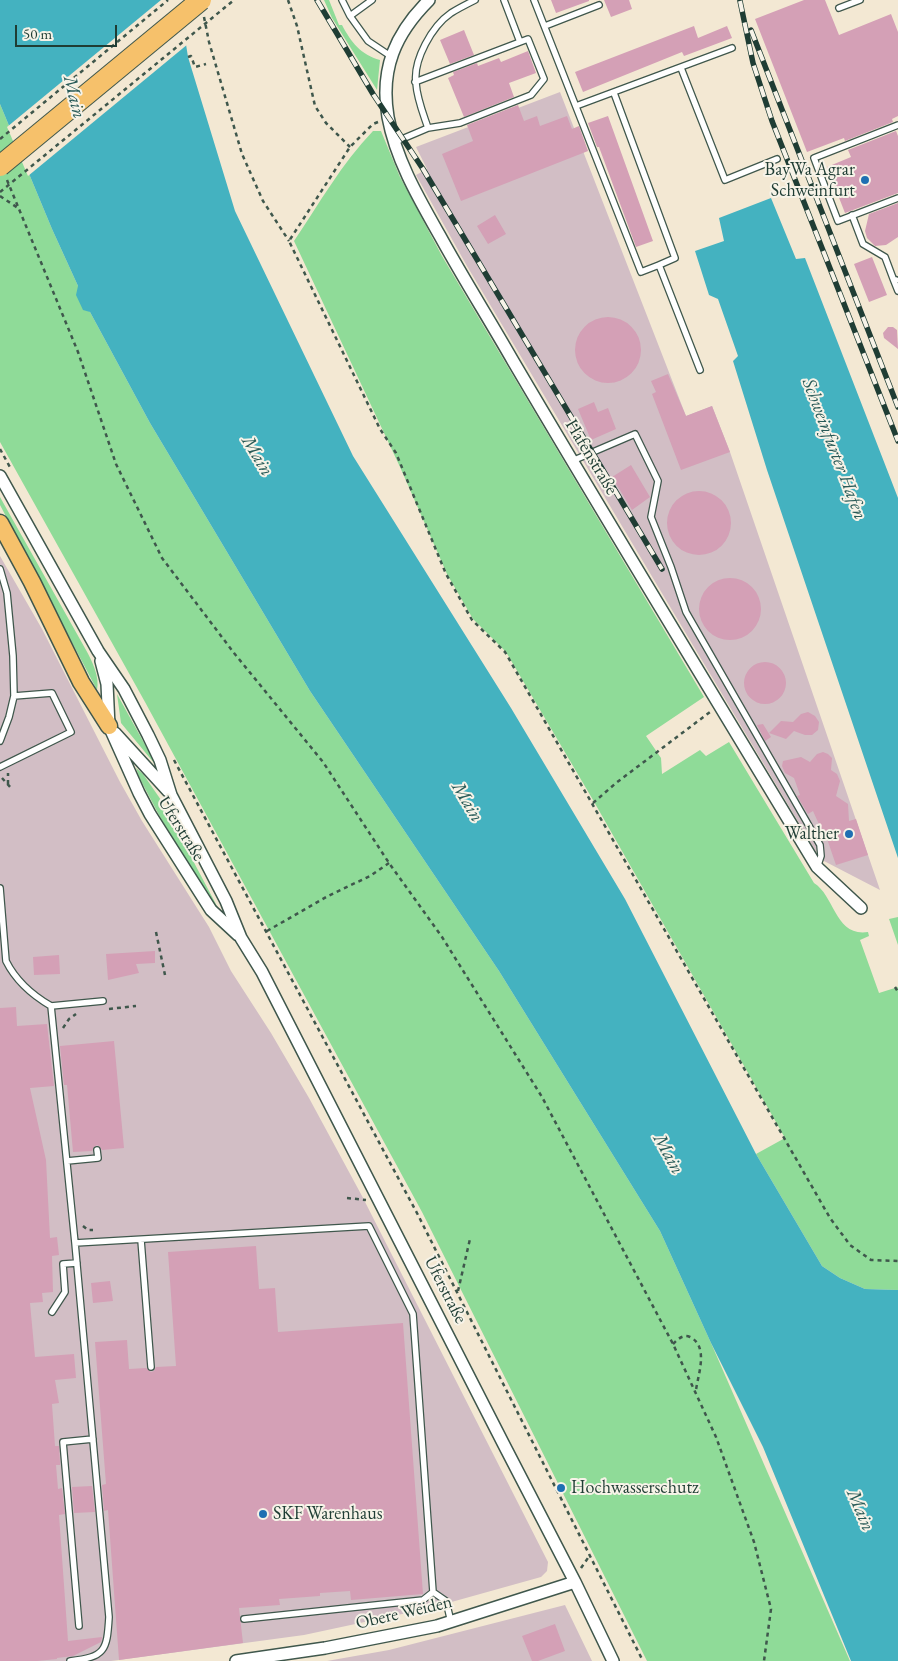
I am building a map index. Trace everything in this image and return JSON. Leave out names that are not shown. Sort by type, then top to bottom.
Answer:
[{"type":"highway","points":[[2,170],[202,8]]},
{"type":"main road","points":[[0,524],[32,582],[81,682],[109,726]]},
{"type":"street","name":"Hafenstraße","points":[[429,0],[403,29],[386,79],[388,117],[409,180],[572,461],[817,868],[861,908]]},
{"type":"street","name":"Uferstraße","points":[[0,476],[98,651],[124,690],[160,760],[170,795],[226,901],[241,938],[262,972],[575,1582],[613,1661]]},
{"type":"street","name":"Uferstraße","points":[[98,651],[107,684],[109,726],[126,766],[150,814],[211,910],[241,938]]},
{"type":"street","name":"Uferstraße","points":[[109,726],[170,795]]},
{"type":"street","name":"Obere Weiden","points":[[236,1661],[324,1648],[437,1626],[575,1582]]},
{"type":"lane","points":[[342,0],[350,16],[368,41],[392,57]]},
{"type":"lane","points":[[350,16],[372,0]]},
{"type":"lane","points":[[428,128],[415,82],[419,62],[432,31],[450,14],[475,0]]},
{"type":"lane","points":[[504,0],[520,42]]},
{"type":"lane","points":[[534,0],[641,272],[675,258],[614,93]]},
{"type":"lane","points":[[839,8],[860,0]]},
{"type":"lane","points":[[545,26],[599,5]]},
{"type":"lane","points":[[395,142],[428,128],[460,123],[531,95],[544,78],[528,39],[415,82]]},
{"type":"lane","points":[[576,106],[732,48]]},
{"type":"lane","points":[[681,68],[725,180],[777,159]]},
{"type":"lane","points":[[898,125],[814,158],[838,221],[898,198]]},
{"type":"lane","points":[[852,215],[863,244],[885,257],[896,280],[898,291]]},
{"type":"lane","points":[[659,265],[700,370]]},
{"type":"lane","points":[[572,461],[635,434],[658,481],[651,517],[686,612],[820,845],[821,856],[817,868]]},
{"type":"lane","points":[[0,569],[7,593],[13,656],[14,696],[0,741]]},
{"type":"lane","points":[[0,767],[71,732],[52,694],[14,696]]},
{"type":"lane","points":[[771,791],[784,783]]},
{"type":"lane","points":[[0,888],[6,961],[25,986],[51,1006],[103,1001]]},
{"type":"lane","points":[[51,1006],[77,1262],[109,1617],[108,1634],[103,1650],[89,1659],[70,1661]]},
{"type":"lane","points":[[67,1161],[98,1158],[97,1150]]},
{"type":"lane","points":[[75,1243],[369,1226],[413,1314],[433,1592]]},
{"type":"lane","points":[[141,1240],[151,1367]]},
{"type":"lane","points":[[52,1312],[65,1292],[63,1264],[77,1262]]},
{"type":"lane","points":[[79,1626],[63,1442],[93,1439]]},
{"type":"lane","points":[[244,1619],[423,1600],[433,1592]]},
{"type":"lane","points":[[433,1592],[446,1601],[451,1622]]},
{"type":"path","points":[[0,139],[168,0]]},
{"type":"path","points":[[0,192],[234,0]]},
{"type":"path","points":[[288,0],[297,26],[315,106],[326,123],[350,147]]},
{"type":"path","points":[[202,8],[209,42],[242,154],[263,201],[289,241],[380,429],[396,454],[446,574],[472,620],[505,652],[830,1218],[850,1245],[870,1260],[898,1261]]},
{"type":"path","points":[[188,57],[191,56],[195,68],[206,64]]},
{"type":"path","points":[[289,241],[350,147],[373,124],[388,117]]},
{"type":"path","points":[[2,170],[78,352],[116,464],[162,558],[234,653],[324,762],[389,862],[442,937],[542,1097],[673,1344],[716,1437],[754,1542],[771,1609],[764,1661]]},
{"type":"path","points":[[0,196],[19,209]]},
{"type":"path","points":[[0,449],[11,469]]},
{"type":"path","points":[[593,803],[616,783],[719,705]]},
{"type":"path","points":[[171,755],[267,931],[358,1106],[418,1214],[642,1661]]},
{"type":"path","points":[[2,778],[10,788]]},
{"type":"path","points":[[267,931],[328,896],[370,876],[389,862]]},
{"type":"path","points":[[156,932],[166,975]]},
{"type":"path","points":[[895,987],[898,992]]},
{"type":"path","points":[[105,1009],[136,1006]]},
{"type":"path","points":[[457,1292],[470,1239]]},
{"type":"path","points":[[673,1344],[683,1336],[692,1338],[699,1346],[701,1353],[696,1391]]},
{"type":"shaded area","name":"Walther","points":[[560,92],[686,416],[712,406],[730,452],[880,890],[824,861],[815,850],[467,266],[416,175],[427,169],[416,147]]},
{"type":"shaded area","points":[[0,556],[42,629],[142,821],[209,927],[231,971],[271,1033],[309,1098],[362,1196],[548,1562],[547,1571],[541,1577],[430,1608],[304,1635],[111,1661],[0,1661]]},
{"type":"shaded area","points":[[565,1605],[592,1661],[327,1661],[389,1650]]},
{"type":"green space","points":[[324,0],[329,0],[339,25],[342,25],[357,47],[367,55],[380,60],[377,90],[332,18]]},
{"type":"green space","points":[[0,104],[78,286],[81,300],[90,312],[150,423],[310,691],[499,971],[660,1231],[850,1661],[647,1661],[422,1212],[145,702],[0,442]]},
{"type":"green space","points":[[373,131],[381,131],[400,177],[442,256],[704,697],[646,736],[661,758],[662,774],[700,750],[706,756],[729,742],[814,883],[827,897],[836,914],[849,928],[857,932],[868,932],[869,936],[860,940],[879,993],[898,987],[898,1290],[865,1289],[840,1278],[822,1266],[756,1154],[785,1138],[593,800],[506,652],[473,619],[447,574],[400,467],[294,241],[341,170]]},
{"type":"green space","points":[[0,497],[88,654],[96,675],[97,690],[0,505]]},
{"type":"green space","points":[[117,694],[154,761],[154,763],[121,723]]},
{"type":"green space","points":[[136,768],[143,774],[161,800],[218,908],[160,817]]},
{"type":"green space","points":[[898,917],[898,945],[889,919]]},
{"type":"water","name":"Main","points":[[0,0],[179,0],[188,57],[235,211],[353,456],[511,708],[625,899],[756,1154],[822,1266],[840,1278],[865,1289],[898,1290],[898,1661],[851,1661],[763,1447],[711,1343],[660,1231],[499,971],[310,691],[150,423],[90,312],[83,310],[76,295],[78,286],[0,104]]},
{"type":"water","name":"Schweinfurter Hafen","points":[[771,198],[796,259],[805,258],[898,498],[898,858],[767,470],[733,361],[738,356],[718,299],[709,295],[695,251],[724,241],[719,218]]},
{"type":"pier","points":[[161,0],[181,0],[188,44],[28,176],[7,127]]},
{"type":"building","points":[[551,0],[589,0],[589,1],[556,13]]},
{"type":"building","points":[[604,0],[629,0],[632,9],[611,17]]},
{"type":"building","points":[[804,0],[825,0],[839,35],[891,14],[898,32],[898,116],[892,119],[893,122],[845,141],[844,138],[807,152],[755,19]]},
{"type":"building","points":[[694,26],[698,38],[727,26],[732,38],[684,56],[682,52],[583,92],[575,72]]},
{"type":"building","points":[[464,30],[474,55],[450,64],[440,40]]},
{"type":"building","points":[[528,51],[536,73],[509,83],[514,97],[464,117],[448,78],[454,75],[453,72],[477,63],[478,66],[499,58],[501,62]]},
{"type":"building","points":[[518,105],[524,121],[537,116],[540,126],[567,116],[572,129],[579,126],[588,151],[461,201],[442,154],[473,141],[467,125]]},
{"type":"building","points":[[608,116],[653,241],[636,247],[599,147],[597,147],[588,123]]},
{"type":"building","name":"BayWa Agrar Schweinfurt","points":[[896,131],[898,136],[898,193],[845,213],[827,167],[851,157],[848,150]]},
{"type":"building","points":[[898,203],[898,237],[886,245],[875,246],[867,238],[865,231],[869,214]]},
{"type":"building","points":[[495,215],[506,234],[488,244],[477,226]]},
{"type":"building","points":[[872,257],[887,295],[869,302],[854,264]]},
{"type":"building","points":[[608,317],[621,320],[631,327],[638,337],[641,350],[638,363],[631,373],[621,380],[608,383],[595,380],[585,373],[578,363],[575,350],[578,337],[585,327],[595,320]]},
{"type":"building","points":[[888,327],[893,327],[897,330],[898,349],[884,338],[883,333]]},
{"type":"building","points":[[668,374],[686,416],[712,406],[730,452],[681,470],[652,394],[656,392],[651,381]]},
{"type":"building","points":[[594,402],[598,412],[608,408],[616,429],[591,440],[578,409]]},
{"type":"building","points":[[631,465],[650,497],[632,510],[612,477]]},
{"type":"building","points":[[699,491],[717,497],[725,505],[731,523],[725,541],[717,549],[699,555],[681,549],[673,541],[667,523],[673,505],[681,497]]},
{"type":"building","points":[[730,578],[742,580],[752,587],[759,597],[761,609],[759,621],[752,631],[742,638],[730,640],[718,638],[708,631],[701,621],[699,609],[701,597],[708,587],[718,580]]},
{"type":"building","points":[[765,662],[780,668],[786,683],[780,698],[765,704],[750,698],[744,683],[750,668]]},
{"type":"building","points":[[808,712],[815,716],[819,722],[818,730],[812,735],[805,735],[794,731],[786,739],[769,733],[781,721],[793,722],[801,714]]},
{"type":"building","points":[[763,724],[771,737],[765,741],[757,725]]},
{"type":"building","points":[[823,752],[832,758],[831,770],[837,774],[840,781],[836,796],[848,804],[849,821],[856,819],[868,855],[836,865],[824,830],[822,831],[813,811],[808,814],[797,796],[800,795],[794,778],[785,773],[782,766],[783,761],[801,757],[810,762],[817,754]]},
{"type":"building","points":[[155,951],[155,963],[136,964],[139,973],[108,980],[106,954]]},
{"type":"building","points":[[59,955],[60,974],[34,975],[33,957]]},
{"type":"building","points":[[16,1007],[17,1026],[47,1024],[54,1086],[30,1088],[46,1160],[50,1238],[57,1237],[59,1255],[52,1256],[53,1292],[42,1293],[43,1302],[30,1303],[35,1357],[74,1354],[76,1378],[55,1380],[59,1403],[52,1404],[55,1446],[59,1446],[60,1465],[56,1465],[58,1489],[62,1488],[65,1514],[59,1515],[68,1641],[102,1637],[101,1642],[73,1656],[37,1661],[0,1661],[0,1008]]},
{"type":"building","points":[[114,1041],[124,1148],[102,1150],[97,1145],[92,1151],[73,1152],[67,1085],[64,1085],[60,1046]]},
{"type":"building","name":"SKF Warenhaus","points":[[256,1246],[259,1289],[275,1288],[278,1332],[403,1323],[423,1594],[351,1600],[350,1591],[320,1593],[320,1596],[279,1599],[280,1605],[239,1608],[243,1643],[119,1660],[108,1510],[104,1511],[102,1485],[106,1484],[95,1342],[127,1340],[129,1369],[146,1368],[151,1372],[156,1367],[176,1366],[168,1252]]},
{"type":"building","points":[[110,1281],[113,1301],[93,1303],[91,1283]]},
{"type":"building","points":[[92,1486],[95,1512],[74,1513],[72,1487]]},
{"type":"building","points":[[555,1624],[565,1651],[538,1661],[532,1661],[522,1636]]},
{"type":"railway","points":[[317,0],[373,94],[423,169],[662,569]]},
{"type":"railway","points":[[740,1],[753,63],[772,121],[898,441]]},
{"type":"railway","points":[[751,30],[898,407]]},
{"type":"place","name":"BayWa Agrar Schweinfurt","points":[[865,180]]},
{"type":"place","name":"Walther","points":[[849,834]]},
{"type":"place","name":"Hochwasserschutz","points":[[561,1488]]},
{"type":"place","name":"SKF Warenhaus","points":[[263,1514]]}]
